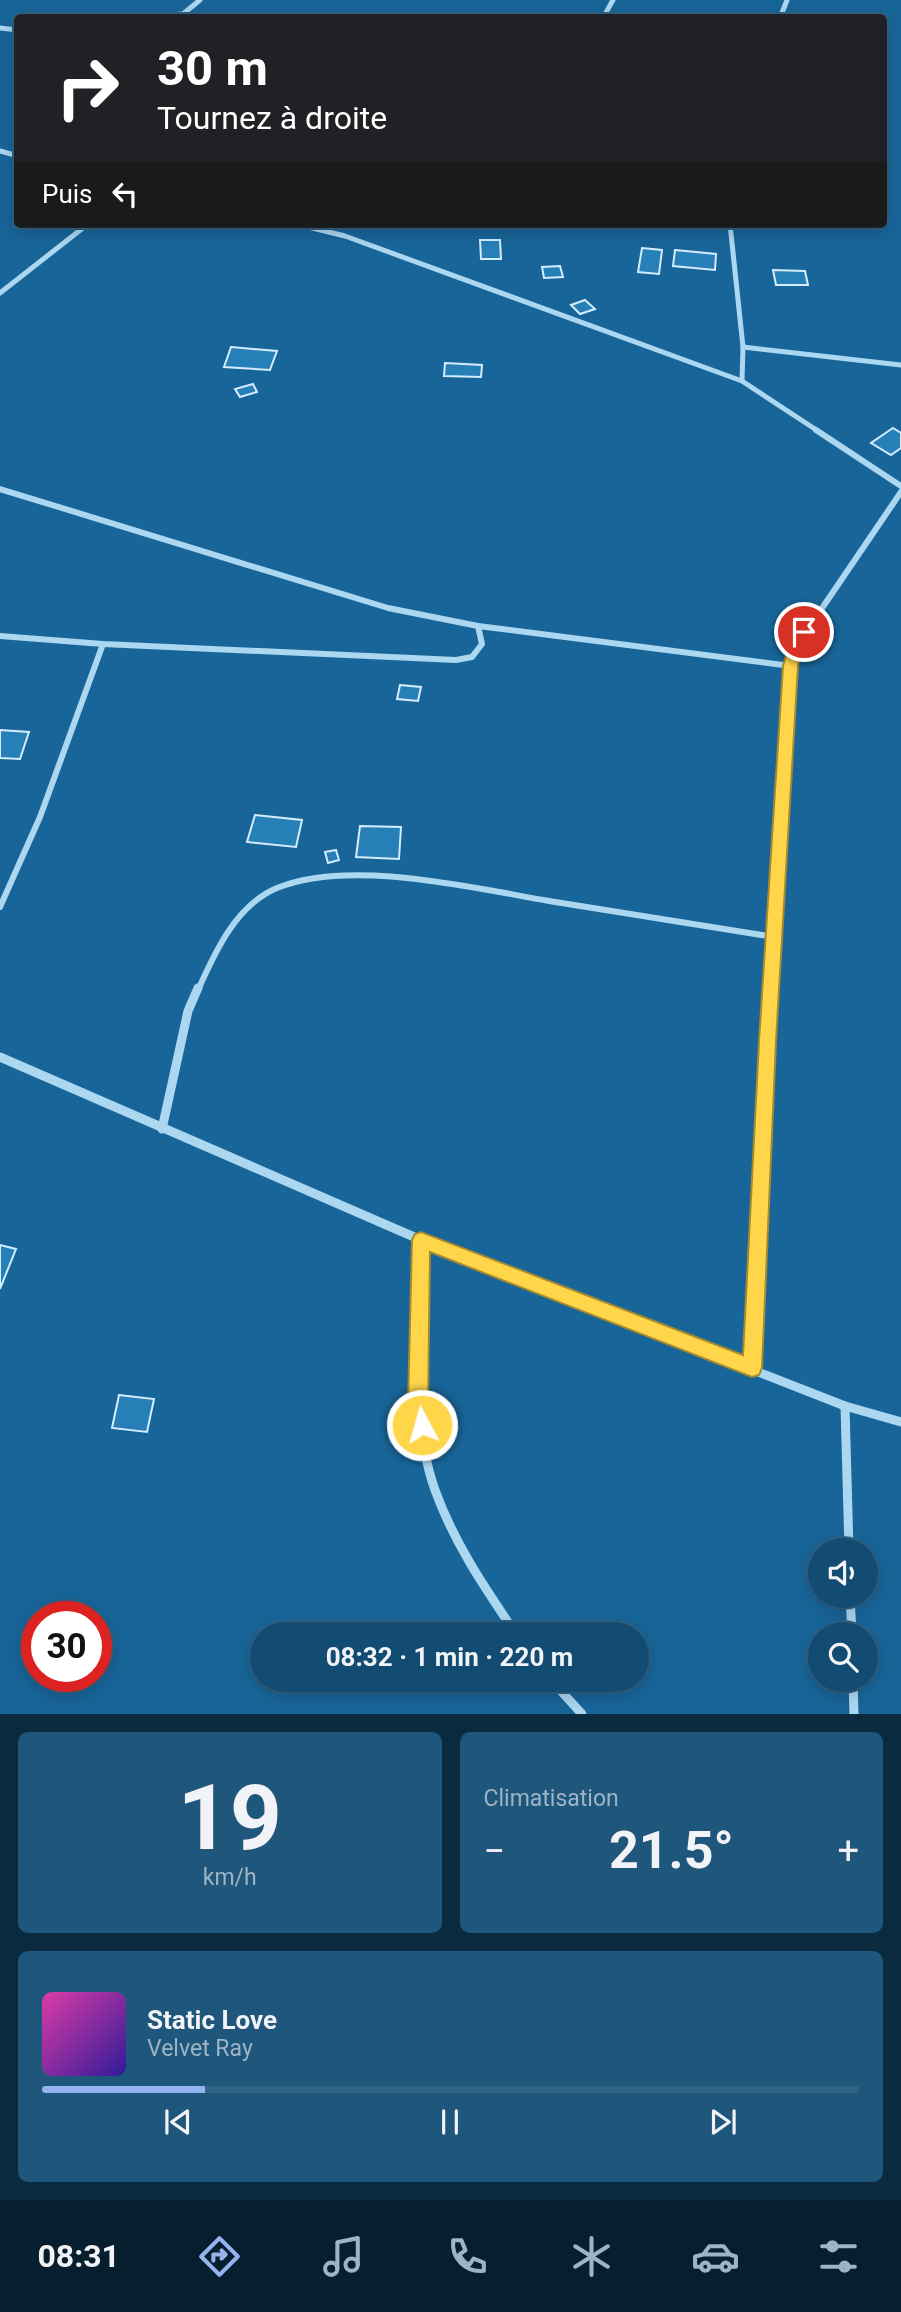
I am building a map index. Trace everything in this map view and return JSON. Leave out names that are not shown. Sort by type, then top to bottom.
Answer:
[{"type":"street","points":[[182,14],[200,0]]},
{"type":"street","points":[[0,293],[83,228]]},
{"type":"street","points":[[312,228],[345,236],[405,257],[742,382],[901,489],[804,632],[795,648],[791,666],[752,1368]]},
{"type":"street","points":[[730,228],[743,347],[742,382]]},
{"type":"street","points":[[743,347],[901,365]]},
{"type":"street","points":[[0,489],[388,608],[478,626],[791,666]]},
{"type":"street","points":[[0,636],[103,645],[456,660],[472,657],[482,644],[478,626]]},
{"type":"street","points":[[0,907],[40,817],[103,645]]},
{"type":"street","points":[[162,1129],[188,1011],[217,948],[247,908],[277,888],[338,874],[435,882],[774,937]]},
{"type":"street","points":[[0,1057],[421,1240],[845,1406],[901,1422]]},
{"type":"street","points":[[421,1240],[418,1404],[434,1488],[465,1557],[508,1622]]},
{"type":"street","points":[[845,1406],[849,1538]]},
{"type":"street","points":[[562,1692],[582,1713]]},
{"type":"street","points":[[853,1692],[854,1713]]},
{"type":"building","points":[[480,240],[500,240],[501,259],[481,259]]},
{"type":"building","points":[[642,248],[662,250],[659,274],[638,272]]},
{"type":"building","points":[[675,250],[716,254],[715,270],[673,266]]},
{"type":"building","points":[[560,266],[563,277],[544,278],[542,267]]},
{"type":"building","points":[[773,270],[805,271],[808,285],[776,285]]},
{"type":"building","points":[[585,300],[595,309],[580,314],[571,305]]},
{"type":"building","points":[[231,347],[277,351],[270,370],[224,367]]},
{"type":"building","points":[[445,363],[482,365],[481,377],[444,376]]},
{"type":"building","points":[[253,384],[257,392],[240,397],[235,389]]},
{"type":"building","points":[[893,428],[901,433],[901,448],[891,455],[871,443]]},
{"type":"building","points":[[400,685],[421,687],[418,701],[397,699]]},
{"type":"building","points":[[0,730],[29,732],[20,759],[0,758]]},
{"type":"building","points":[[255,815],[302,820],[296,847],[247,842]]},
{"type":"building","points":[[360,826],[401,827],[399,859],[356,857]]},
{"type":"building","points":[[336,850],[339,860],[328,863],[325,852]]},
{"type":"building","points":[[0,1245],[16,1249],[0,1289]]},
{"type":"building","points":[[119,1395],[154,1399],[147,1432],[112,1428]]},
{"type":"route","points":[[422,1425],[418,1404],[421,1240],[752,1368],[768,1041],[791,666],[795,648],[804,632]]}]
